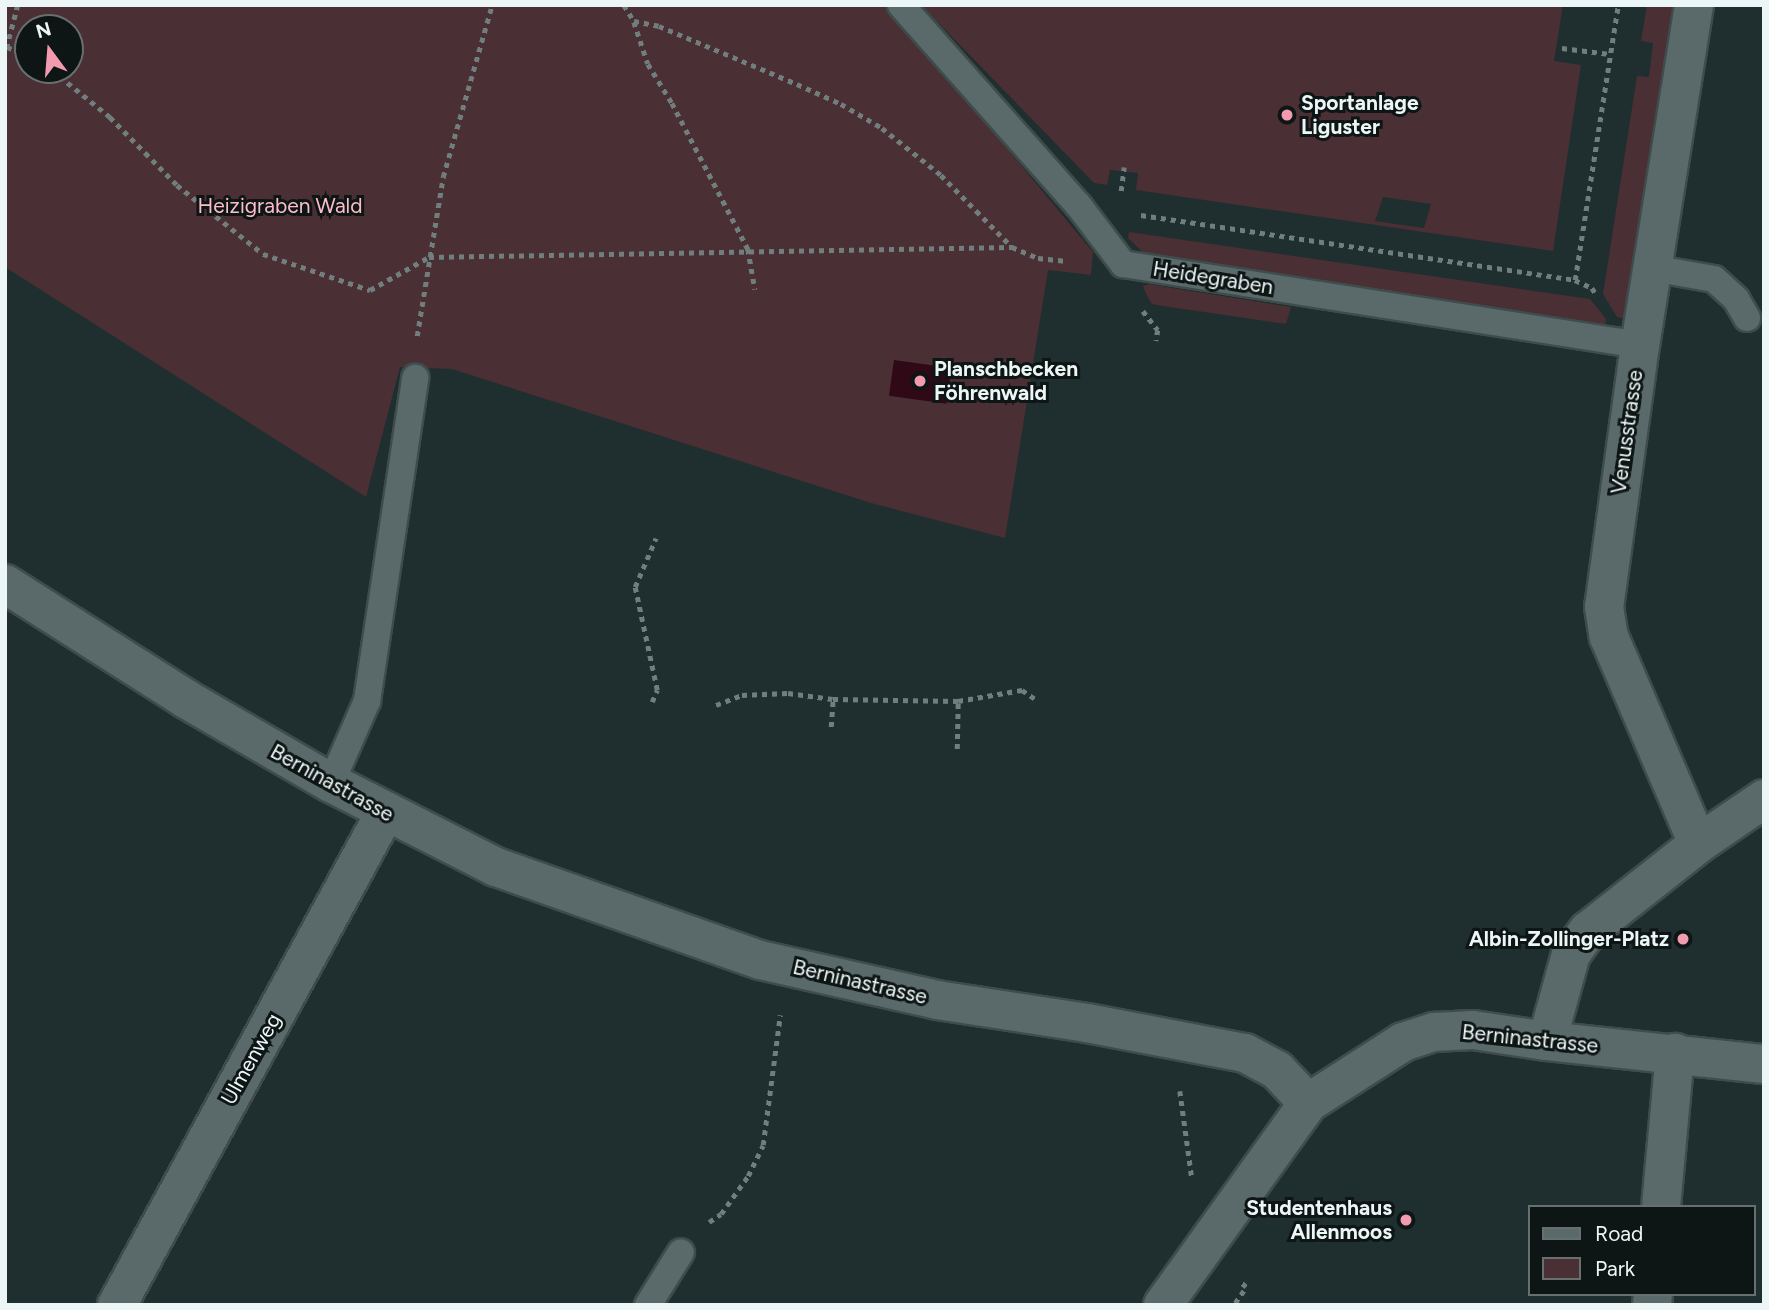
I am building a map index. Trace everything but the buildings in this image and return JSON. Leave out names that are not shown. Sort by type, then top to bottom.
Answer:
[{"type":"street","name":"Venusstrasse","points":[[1695,5],[1640,345],[1604,607],[1609,637],[1698,844]]},
{"type":"street","name":"Berninastrasse","points":[[5,584],[186,699],[385,813],[496,867],[760,960],[937,1000],[1087,1023],[1244,1053],[1277,1070],[1308,1103],[1403,1042],[1434,1032],[1473,1030],[1547,1041],[1764,1064]]},
{"type":"street","points":[[1547,1041],[1571,954],[1588,931],[1698,844],[1764,799]]},
{"type":"street","name":"Ulmenweg","points":[[117,1305],[385,813]]},
{"type":"street","points":[[1661,1205],[1675,1053]]},
{"type":"street","points":[[1163,1305],[1308,1103]]},
{"type":"lane","name":"Heidegraben","points":[[901,5],[1079,206],[1123,264],[1640,345]]},
{"type":"lane","points":[[1652,268],[1714,279],[1736,299],[1747,318]]},
{"type":"lane","points":[[331,783],[367,701],[415,378]]},
{"type":"lane","points":[[648,1305],[681,1252]]},
{"type":"path","points":[[415,378],[415,348],[443,177],[492,5]]},
{"type":"path","points":[[624,5],[634,21],[648,64],[672,103],[748,249],[755,289]]},
{"type":"path","points":[[1079,206],[1575,280],[1618,5]]},
{"type":"path","points":[[14,20],[7,47],[14,50]]},
{"type":"path","points":[[634,21],[659,26],[797,84],[882,128],[941,175],[1012,247],[1038,258],[1123,264]]},
{"type":"path","points":[[1562,48],[1610,54]]},
{"type":"path","points":[[69,84],[110,117],[177,185],[263,254],[370,290],[429,257],[748,249],[1012,247]]},
{"type":"path","points":[[1122,186],[1124,167]]},
{"type":"path","points":[[1156,341],[1158,330]]},
{"type":"path","points":[[652,702],[657,690],[635,587],[656,538]]},
{"type":"path","points":[[716,705],[742,695],[788,693],[833,699],[958,701],[1022,690],[1037,700]]},
{"type":"path","points":[[831,727],[833,699]]},
{"type":"path","points":[[957,749],[958,701]]},
{"type":"path","points":[[681,1252],[693,1232],[721,1214],[748,1176],[763,1144],[780,1012]]},
{"type":"path","points":[[1178,1080],[1193,1190]]},
{"type":"path","points":[[1238,1305],[1235,1303],[1246,1287]]},
{"type":"green space","name":"Heizigraben Wald","points":[[5,5],[888,5],[1093,252],[1091,275],[1048,270],[1005,538],[871,503],[452,369],[400,367],[366,497],[5,267]]},
{"type":"green space","name":"Sportanlage Liguster","points":[[921,5],[1563,5],[1554,61],[1581,65],[1553,251],[1136,190],[1138,173],[1110,170],[1107,185],[1094,183]],"holes":[[[1383,197],[1431,204],[1424,228],[1375,221]]]},
{"type":"green space","points":[[1647,5],[1675,5],[1625,319],[1617,317],[1603,294],[1637,76],[1649,77],[1653,43],[1641,41]]},
{"type":"green space","points":[[1129,232],[1590,299],[1606,319],[1605,326],[1151,260],[1128,238]]},
{"type":"green space","points":[[1150,284],[1291,307],[1286,324],[1163,306],[1152,304],[1147,296],[1143,286]]},
{"type":"shaded area","name":"Planschbecken Föhrenwald","points":[[894,360],[951,368],[946,404],[889,396]]},
{"type":"place","name":"Sportanlage Liguster","points":[[1287,115]]},
{"type":"place","name":"Planschbecken Föhrenwald","points":[[920,381]]},
{"type":"place","name":"Albin-Zollinger-Platz","points":[[1683,939]]},
{"type":"place","name":"Studentenhaus Allenmoos","points":[[1406,1220]]}]
